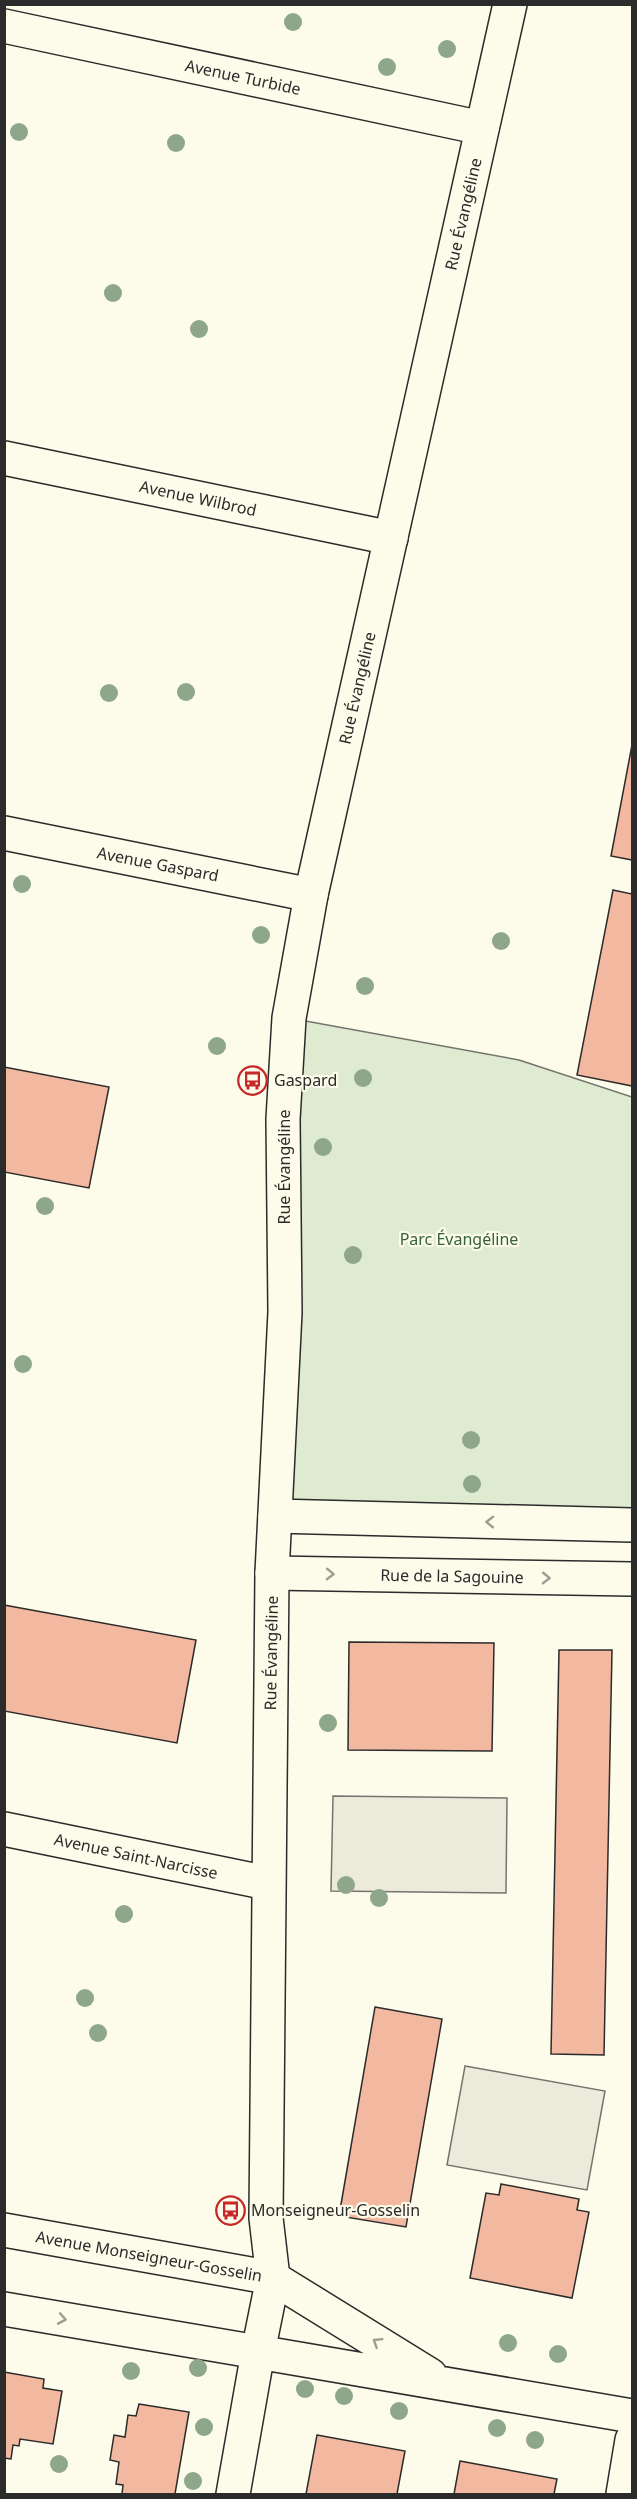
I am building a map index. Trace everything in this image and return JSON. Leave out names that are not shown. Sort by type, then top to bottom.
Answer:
[{"type":"street","name":"Rue Évangéline","points":[[233,2494],[273,2278],[266,2218],[268,1883],[272,1573],[285,1312],[283,1119],[289,1018],[311,895],[510,4]]},
{"type":"street","name":"Avenue Turbide","points":[[4,26],[482,128]]},
{"type":"street","name":"Avenue Wilbrod","points":[[4,458],[391,538]]},
{"type":"street","name":"Avenue Gaspard","points":[[4,833],[311,895]]},
{"type":"street","points":[[275,1516],[633,1525]]},
{"type":"street","name":"Rue de la Sagouine","points":[[272,1573],[633,1579]]},
{"type":"street","name":"Avenue Saint-Narcisse","points":[[4,1829],[268,1883]]},
{"type":"street","name":"Avenue Monseigneur-Gosselin","points":[[4,2230],[273,2278],[444,2384]]},
{"type":"street","name":"Avenue Monseigneur-Gosselin","points":[[4,2309],[633,2416]]},
{"type":"street","points":[[623,2494],[633,2440]]},
{"type":"green space","name":"Parc Évangéline","points":[[289,1018],[519,1060],[632,1097],[632,1525],[275,1516]]},
{"type":"shaded area","points":[[333,1796],[507,1798],[506,1893],[331,1891]]},
{"type":"shaded area","points":[[465,2066],[605,2091],[587,2190],[447,2165]]},
{"type":"building","points":[[632,745],[632,860],[611,856]]},
{"type":"building","points":[[613,890],[632,894],[632,1086],[577,1075]]},
{"type":"building","points":[[4,1067],[109,1087],[89,1188],[4,1172]]},
{"type":"building","points":[[4,1605],[196,1640],[177,1743],[4,1711]]},
{"type":"building","points":[[349,1642],[494,1643],[492,1751],[348,1750]]},
{"type":"building","points":[[559,1650],[612,1650],[604,2055],[551,2054]]},
{"type":"building","points":[[375,2007],[442,2019],[406,2227],[339,2216]]},
{"type":"building","points":[[501,2184],[579,2199],[577,2210],[589,2212],[572,2298],[470,2278],[486,2193],[499,2195]]},
{"type":"building","points":[[4,2372],[44,2379],[43,2388],[62,2391],[53,2444],[20,2439],[19,2446],[13,2445],[11,2459],[4,2458]]},
{"type":"building","points":[[139,2404],[189,2412],[175,2494],[122,2494],[123,2485],[116,2484],[119,2462],[110,2460],[114,2435],[125,2437],[128,2415],[136,2416]]},
{"type":"building","points":[[317,2435],[405,2451],[397,2494],[306,2494]]},
{"type":"building","points":[[460,2461],[557,2479],[554,2494],[454,2494]]},
{"type":"place","name":"Gaspard","points":[[253,1080]]},
{"type":"place","name":"Monseigneur-Gosselin","points":[[230,2210]]}]
